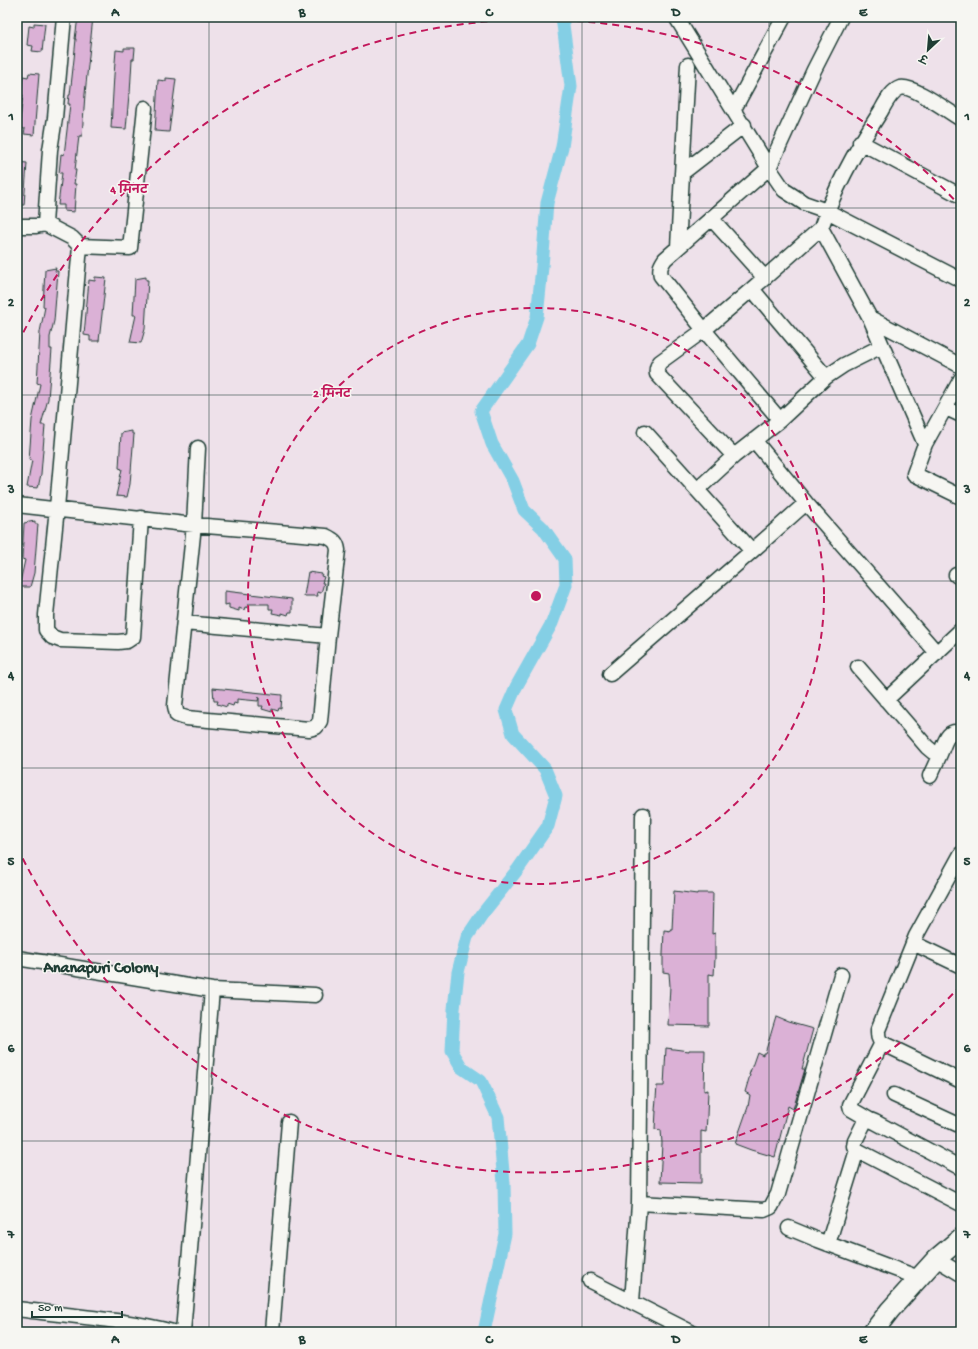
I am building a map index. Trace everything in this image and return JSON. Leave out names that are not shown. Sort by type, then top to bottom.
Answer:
[{"type":"street","points":[[45,224],[50,150],[55,118],[64,17]]},
{"type":"street","points":[[734,109],[784,17]]},
{"type":"street","points":[[780,420],[704,330],[661,276],[661,265],[665,259],[678,247],[769,168],[814,70],[841,17]]},
{"type":"street","points":[[680,20],[769,168],[784,190],[804,203],[827,211],[961,280]]},
{"type":"street","points":[[678,247],[688,65]]},
{"type":"street","points":[[734,456],[657,374],[657,365],[704,330],[821,228],[827,211],[860,142],[892,94],[900,88],[908,88],[917,91],[961,120]]},
{"type":"street","points":[[17,226],[36,226],[45,224],[72,238],[80,246],[130,248],[145,108]]},
{"type":"street","points":[[682,173],[744,126]]},
{"type":"street","points":[[860,142],[961,196]]},
{"type":"street","points":[[712,218],[765,278]]},
{"type":"street","points":[[821,228],[870,318],[925,444]]},
{"type":"street","points":[[80,246],[58,508],[46,615],[46,630],[52,637],[60,640],[118,642],[127,641],[133,637],[141,518]]},
{"type":"street","points":[[752,289],[826,377]]},
{"type":"street","points":[[870,318],[961,366]]},
{"type":"street","points":[[697,490],[734,456],[780,420],[826,377],[844,364],[882,346]]},
{"type":"street","points":[[961,379],[925,444],[914,474],[961,497]]},
{"type":"street","points":[[946,408],[961,415]]},
{"type":"street","points":[[645,432],[752,551]]},
{"type":"street","points":[[754,440],[806,503],[937,653]]},
{"type":"street","points":[[17,505],[58,508],[194,525],[326,536],[334,539],[338,544],[338,550],[320,721],[316,727],[309,729],[186,718],[177,715],[175,706],[194,525],[198,448]]},
{"type":"street","points":[[610,674],[806,503]]},
{"type":"street","points":[[184,623],[328,636]]},
{"type":"street","points":[[886,700],[961,630]]},
{"type":"street","points":[[858,667],[927,747],[940,754]]},
{"type":"street","points":[[930,776],[949,734],[952,731],[961,733]]},
{"type":"street","points":[[632,1302],[639,1203],[643,815]]},
{"type":"street","points":[[961,854],[913,942],[878,1030],[879,1040],[882,1043],[961,1081]]},
{"type":"street","points":[[913,942],[961,966]]},
{"type":"street","points":[[17,958],[212,990],[315,995]]},
{"type":"street","points":[[639,1203],[764,1210],[771,1207],[778,1194],[841,975]]},
{"type":"street","points":[[183,1332],[212,990]]},
{"type":"street","points":[[882,1043],[850,1105],[851,1109],[961,1168]]},
{"type":"street","points":[[894,1095],[961,1126]]},
{"type":"street","points":[[870,1120],[865,1122],[855,1141],[854,1146],[857,1150],[961,1204]]},
{"type":"street","points":[[272,1332],[289,1122]]},
{"type":"street","points":[[828,1244],[857,1150]]},
{"type":"street","points":[[789,1228],[919,1278]]},
{"type":"street","points":[[873,1332],[890,1310],[936,1259],[961,1238]]},
{"type":"street","points":[[936,1259],[961,1274]]},
{"type":"street","points":[[590,1281],[691,1332]]},
{"type":"street","points":[[17,1309],[155,1327],[173,1332]]},
{"type":"building","points":[[78,17],[93,17],[82,136],[79,136],[75,170],[74,184],[76,184],[74,212],[64,211],[64,205],[58,205],[62,173],[59,173],[61,154],[64,155]]},
{"type":"building","points":[[34,23],[45,24],[42,52],[32,51],[33,46],[27,45],[29,26],[34,27]]},
{"type":"building","points":[[124,48],[135,48],[134,59],[132,59],[126,129],[111,128],[116,50],[124,51]]},
{"type":"building","points":[[29,73],[39,74],[34,135],[24,134],[25,129],[19,128],[23,95],[21,95],[23,76],[28,77]]},
{"type":"building","points":[[166,78],[176,79],[169,132],[155,131],[158,80],[166,81]]},
{"type":"building","points":[[17,162],[27,163],[24,205],[17,205]]},
{"type":"building","points":[[56,268],[55,271],[58,271],[54,321],[50,337],[50,349],[52,349],[48,399],[41,425],[45,425],[41,474],[38,488],[27,487],[32,460],[29,460],[32,420],[40,384],[37,383],[40,332],[45,307],[43,306],[45,270]]},
{"type":"building","points":[[95,277],[106,278],[99,341],[90,341],[90,336],[84,335],[89,280],[95,281]]},
{"type":"building","points":[[146,277],[146,280],[148,280],[145,329],[141,343],[130,342],[136,315],[133,315],[135,279]]},
{"type":"building","points":[[132,431],[132,434],[134,434],[130,484],[127,497],[116,496],[122,469],[119,468],[121,433]]},
{"type":"building","points":[[35,521],[35,524],[38,524],[34,573],[30,587],[19,587],[25,560],[22,559],[24,523]]},
{"type":"building","points":[[308,572],[322,574],[321,576],[324,577],[321,593],[317,592],[318,596],[304,596]]},
{"type":"building","points":[[225,591],[292,599],[292,612],[289,612],[288,615],[282,613],[282,615],[272,613],[273,609],[269,609],[269,604],[248,604],[248,608],[245,607],[244,610],[239,608],[239,611],[229,608],[229,604],[225,605]]},
{"type":"building","points":[[213,688],[282,695],[281,709],[279,708],[278,711],[272,709],[272,712],[262,709],[263,706],[259,706],[259,697],[258,701],[237,699],[237,704],[234,703],[233,706],[227,704],[227,707],[217,704],[218,701],[214,701]]},
{"type":"building","points":[[674,891],[697,894],[713,893],[712,934],[715,933],[715,959],[714,975],[709,974],[709,1026],[668,1025],[670,986],[669,973],[663,972],[664,930],[671,931],[670,929],[672,929]]},
{"type":"building","points":[[776,1017],[813,1029],[802,1069],[805,1069],[798,1093],[793,1109],[788,1106],[775,1157],[735,1144],[748,1107],[750,1095],[745,1092],[749,1075],[757,1052],[763,1055],[763,1053],[765,1053]]},
{"type":"building","points":[[666,1048],[689,1051],[705,1050],[704,1091],[708,1090],[706,1132],[701,1131],[701,1183],[660,1182],[662,1143],[661,1130],[655,1129],[655,1111],[657,1086],[664,1086]]},
{"type":"waterway","points":[[484,1332],[505,1234],[504,1183],[498,1117],[481,1081],[462,1068],[452,1051],[458,972],[467,937],[483,913],[518,869],[548,826],[556,796],[545,769],[513,734],[506,710],[516,687],[552,623],[566,585],[565,559],[543,528],[524,510],[513,481],[492,444],[481,411],[528,344],[537,317],[547,203],[562,147],[571,86],[562,17]]},
{"type":"district","name":"Ananapuri Colony","points":[[101,969]]}]
